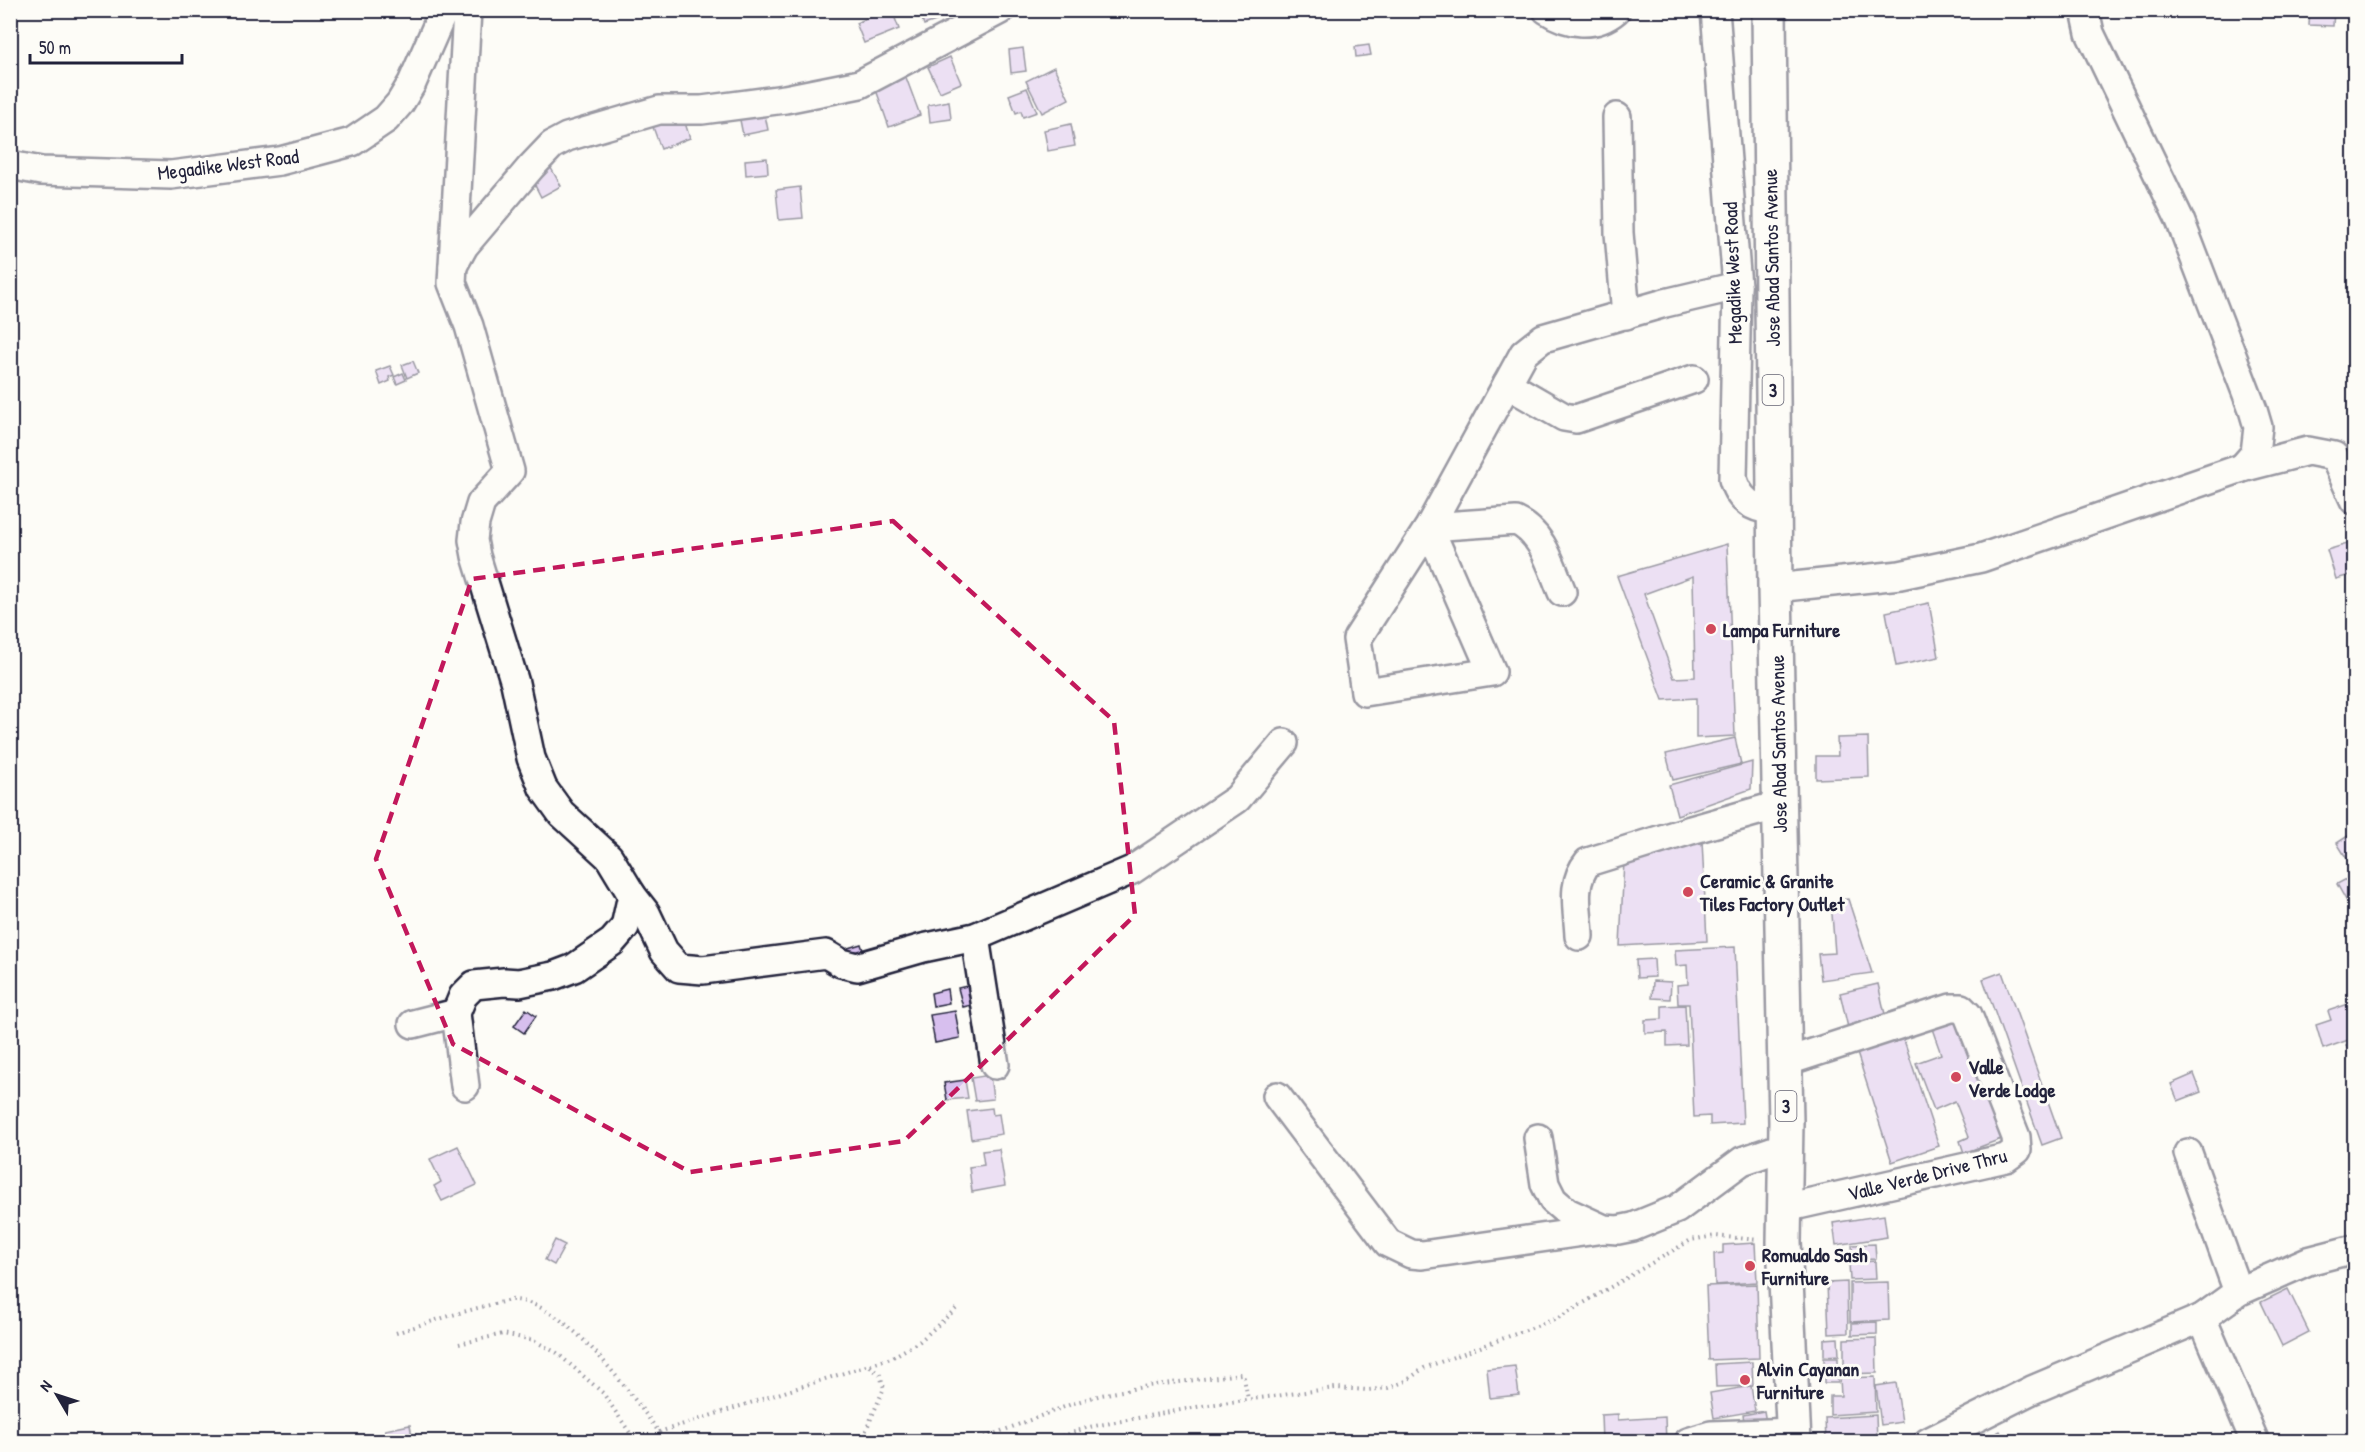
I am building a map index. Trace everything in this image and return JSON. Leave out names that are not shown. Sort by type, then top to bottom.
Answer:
[{"type":"highway","name":"Jose Abad Santos Avenue","points":[[1769,10],[1775,588],[1785,1062],[1784,1242],[1794,1437]]},
{"type":"street","name":"Megadike West Road","points":[[10,165],[41,171],[171,175],[280,161],[352,142],[386,119],[400,103],[412,83],[444,10]]},
{"type":"street","points":[[466,10],[452,283],[469,326],[510,471],[481,503],[474,523],[473,540],[480,574],[515,683],[531,758],[543,788],[561,813],[609,857],[646,913],[664,951],[679,968],[703,969],[826,954],[841,963],[857,967],[923,948],[975,937],[1132,870],[1237,799],[1284,743]]},
{"type":"street","points":[[453,266],[465,246],[531,167],[552,145],[567,137],[659,110],[702,110],[785,99],[860,84],[1000,10]]},
{"type":"street","points":[[1547,10],[1560,19],[1578,22],[1603,19],[1616,10]]},
{"type":"street","name":"Megadike West Road","points":[[1715,10],[1737,286],[1733,478],[1736,490],[1743,499],[1753,506],[1774,510]]},
{"type":"street","points":[[2085,10],[2090,33],[2180,220],[2253,410],[2258,427],[2255,453],[2242,468]]},
{"type":"street","points":[[1617,117],[1619,233],[1626,315]]},
{"type":"street","points":[[1430,527],[1492,672],[1365,692],[1358,639],[1430,527],[1524,353],[1543,338],[1737,286]]},
{"type":"street","points":[[1507,384],[1564,417],[1576,419],[1694,380]]},
{"type":"street","points":[[1775,588],[1900,575],[1982,558],[2242,468],[2308,451],[2334,456],[2355,500]]},
{"type":"street","points":[[1430,527],[1516,521],[1528,526],[1540,540],[1562,592]]},
{"type":"street","points":[[1579,936],[1576,883],[1588,862],[1779,805]]},
{"type":"street","points":[[465,1086],[456,1013],[463,996],[474,985],[519,983],[553,976],[574,968],[612,942],[625,927],[632,895]]},
{"type":"street","points":[[975,937],[995,1065]]},
{"type":"street","name":"Valle Verde Drive Thru","points":[[1785,1062],[1951,1008],[1961,1008],[1968,1015],[2016,1137],[2017,1150],[2006,1158],[1785,1208]]},
{"type":"street","points":[[413,1024],[456,1013]]},
{"type":"street","points":[[1277,1096],[1388,1243],[1411,1254],[1422,1255],[1604,1229],[1618,1230],[1633,1227],[1677,1209],[1742,1161],[1786,1146]]},
{"type":"street","points":[[1538,1138],[1545,1184],[1553,1200],[1567,1212],[1604,1229]]},
{"type":"street","points":[[2188,1153],[2238,1292]]},
{"type":"street","points":[[1928,1442],[2032,1390],[2202,1318],[2238,1292],[2308,1261],[2355,1249]]},
{"type":"street","points":[[2202,1318],[2255,1442]]},
{"type":"street","points":[[1688,1442],[1711,1436],[1794,1437]]},
{"type":"path","points":[[1045,1442],[1089,1427],[1208,1404],[1335,1388],[1368,1390],[1388,1388],[1406,1381],[1424,1368],[1558,1318],[1691,1240],[1715,1236],[1784,1242]]},
{"type":"path","points":[[396,1333],[455,1312],[515,1300],[543,1309],[567,1324],[613,1372],[659,1432],[663,1442]]},
{"type":"path","points":[[659,1432],[891,1358],[920,1341],[958,1307]]},
{"type":"path","points":[[459,1344],[503,1334],[533,1340],[557,1353],[603,1393],[636,1442]]},
{"type":"path","points":[[861,1442],[884,1388],[880,1375],[869,1365]]},
{"type":"path","points":[[973,1442],[1077,1402],[1148,1386],[1240,1374],[1244,1378],[1248,1399]]},
{"type":"highlighted area","points":[[893,521],[1114,721],[1135,915],[904,1141],[690,1172],[453,1044],[376,859],[472,579]]},
{"type":"building","points":[[892,10],[899,29],[864,43],[856,23]]},
{"type":"building","points":[[919,10],[968,10],[924,25]]},
{"type":"building","points":[[2310,10],[2334,10],[2333,26],[2309,25]]},
{"type":"building","points":[[1369,45],[1371,55],[1356,57],[1355,47]]},
{"type":"building","points":[[1023,48],[1026,71],[1011,73],[1009,50]]},
{"type":"building","points":[[950,57],[961,83],[940,92],[928,67]]},
{"type":"building","points":[[1054,67],[1069,99],[1042,113],[1026,81]]},
{"type":"building","points":[[904,72],[920,115],[889,127],[874,84]]},
{"type":"building","points":[[1027,88],[1037,112],[1023,117],[1021,111],[1016,113],[1009,95]]},
{"type":"building","points":[[949,101],[951,119],[930,122],[928,105]]},
{"type":"building","points":[[764,110],[768,130],[743,135],[739,115]]},
{"type":"building","points":[[683,117],[690,138],[661,149],[653,127]]},
{"type":"building","points":[[1071,124],[1075,146],[1048,151],[1044,130]]},
{"type":"building","points":[[767,158],[768,173],[746,175],[745,160]]},
{"type":"building","points":[[547,161],[561,186],[541,197],[528,172]]},
{"type":"building","points":[[800,187],[803,218],[779,220],[776,190]]},
{"type":"building","points":[[413,361],[418,373],[407,378],[402,365]]},
{"type":"building","points":[[390,366],[394,375],[389,377],[390,381],[381,385],[376,371]]},
{"type":"building","points":[[403,373],[406,380],[397,384],[394,377]]},
{"type":"building","points":[[2354,542],[2354,574],[2336,579],[2327,550]]},
{"type":"building","points":[[1727,544],[1735,736],[1696,738],[1696,698],[1663,700],[1617,576]],"holes":[[[1693,576],[1695,677],[1674,678],[1644,594]]]},
{"type":"building","points":[[1929,603],[1939,657],[1896,666],[1886,612]]},
{"type":"building","points":[[1868,737],[1869,777],[1816,779],[1816,756],[1838,756],[1837,738]]},
{"type":"building","points":[[1735,738],[1741,764],[1673,780],[1666,754]]},
{"type":"building","points":[[1752,762],[1751,789],[1677,815],[1669,785]]},
{"type":"building","points":[[2354,832],[2354,855],[2347,859],[2337,843]]},
{"type":"building","points":[[1702,841],[1707,941],[1620,946],[1624,860]]},
{"type":"building","points":[[2354,875],[2354,896],[2346,900],[2337,884]]},
{"type":"building","points":[[1848,899],[1872,973],[1821,980],[1818,954],[1835,953],[1831,901]]},
{"type":"building","points":[[861,944],[866,959],[853,963],[848,948]]},
{"type":"building","points":[[1735,947],[1743,1123],[1710,1125],[1710,1116],[1694,1117],[1689,1004],[1678,1004],[1677,985],[1688,984],[1687,965],[1676,966],[1675,950]]},
{"type":"building","points":[[1654,959],[1655,977],[1637,978],[1636,960]]},
{"type":"building","points":[[2002,972],[2061,1138],[2042,1145],[1983,979]]},
{"type":"building","points":[[1653,981],[1671,982],[1670,999],[1652,998]]},
{"type":"building","points":[[976,984],[980,1003],[963,1007],[958,988]]},
{"type":"building","points":[[1878,984],[1887,1023],[1849,1032],[1840,993]]},
{"type":"building","points":[[947,989],[949,1003],[933,1006],[931,993]]},
{"type":"building","points":[[2354,1002],[2354,1038],[2323,1049],[2316,1025],[2331,1020],[2328,1011]]},
{"type":"building","points":[[1685,1005],[1687,1045],[1667,1046],[1667,1032],[1645,1033],[1645,1020],[1662,1019],[1662,1006]]},
{"type":"building","points":[[526,1009],[536,1016],[524,1033],[514,1026]]},
{"type":"building","points":[[955,1011],[960,1038],[935,1043],[930,1015]]},
{"type":"building","points":[[1962,1011],[2009,1136],[1964,1153],[1960,1141],[1969,1137],[1955,1101],[1934,1110],[1916,1063],[1941,1054],[1930,1023]]},
{"type":"building","points":[[1902,1034],[1939,1146],[1892,1162],[1856,1050]]},
{"type":"building","points":[[2354,1042],[2354,1069],[2346,1045]]},
{"type":"building","points":[[2194,1074],[2201,1092],[2178,1101],[2171,1084]]},
{"type":"building","points":[[990,1075],[993,1099],[975,1101],[971,1078]]},
{"type":"building","points":[[965,1080],[968,1098],[947,1100],[944,1083]]},
{"type":"building","points":[[992,1108],[993,1115],[999,1114],[1002,1134],[971,1139],[967,1111]]},
{"type":"building","points":[[458,1146],[477,1185],[442,1201],[434,1186],[441,1182],[430,1159]]},
{"type":"building","points":[[999,1149],[1005,1186],[972,1192],[969,1167],[984,1165],[982,1151]]},
{"type":"building","points":[[1884,1215],[1887,1237],[1836,1245],[1833,1223]]},
{"type":"building","points":[[555,1240],[565,1245],[554,1265],[545,1260]]},
{"type":"building","points":[[1755,1243],[1757,1282],[1715,1285],[1714,1254],[1723,1253],[1723,1245]]},
{"type":"building","points":[[1875,1244],[1876,1259],[1853,1260],[1852,1245]]},
{"type":"building","points":[[1875,1261],[1876,1279],[1850,1280],[1849,1263]]},
{"type":"building","points":[[1847,1282],[1848,1333],[1829,1334],[1827,1283]]},
{"type":"building","points":[[1888,1282],[1889,1320],[1850,1322],[1850,1283]]},
{"type":"building","points":[[1757,1284],[1759,1358],[1709,1360],[1706,1286]]},
{"type":"building","points":[[2288,1289],[2309,1332],[2282,1346],[2261,1302]]},
{"type":"building","points":[[1877,1322],[1877,1334],[1852,1335],[1852,1323]]},
{"type":"building","points":[[1838,1338],[1839,1355],[1824,1356],[1824,1339]]},
{"type":"building","points":[[1876,1338],[1877,1373],[1844,1374],[1844,1339]]},
{"type":"building","points":[[1824,1358],[1838,1358],[1838,1383],[1824,1383]]},
{"type":"building","points":[[1752,1362],[1753,1386],[1716,1387],[1715,1364]]},
{"type":"building","points":[[1515,1366],[1519,1395],[1490,1398],[1487,1369]]},
{"type":"building","points":[[1875,1377],[1876,1412],[1830,1415],[1830,1396],[1841,1396],[1840,1378]]},
{"type":"building","points":[[1896,1383],[1902,1422],[1881,1425],[1876,1386]]},
{"type":"building","points":[[1751,1386],[1755,1411],[1714,1418],[1710,1393]]},
{"type":"building","points":[[1764,1411],[1767,1428],[1746,1431],[1743,1415]]},
{"type":"building","points":[[1618,1414],[1618,1420],[1665,1417],[1666,1442],[1602,1442],[1601,1415]]},
{"type":"building","points":[[1876,1415],[1877,1441],[1826,1442],[1825,1418]]},
{"type":"building","points":[[410,1425],[413,1442],[388,1442],[385,1430]]},
{"type":"building","points":[[2000,1431],[2005,1442],[1980,1442]]},
{"type":"place","name":"Lampa Furniture","points":[[1711,629]]},
{"type":"place","name":"Ceramic & Granite Tiles Factory Outlet","points":[[1688,892]]},
{"type":"place","name":"Valle Verde Lodge","points":[[1956,1077]]},
{"type":"place","name":"Romualdo Sash Furniture","points":[[1750,1266]]},
{"type":"place","name":"Alvin Cayanan Furniture","points":[[1745,1380]]}]
